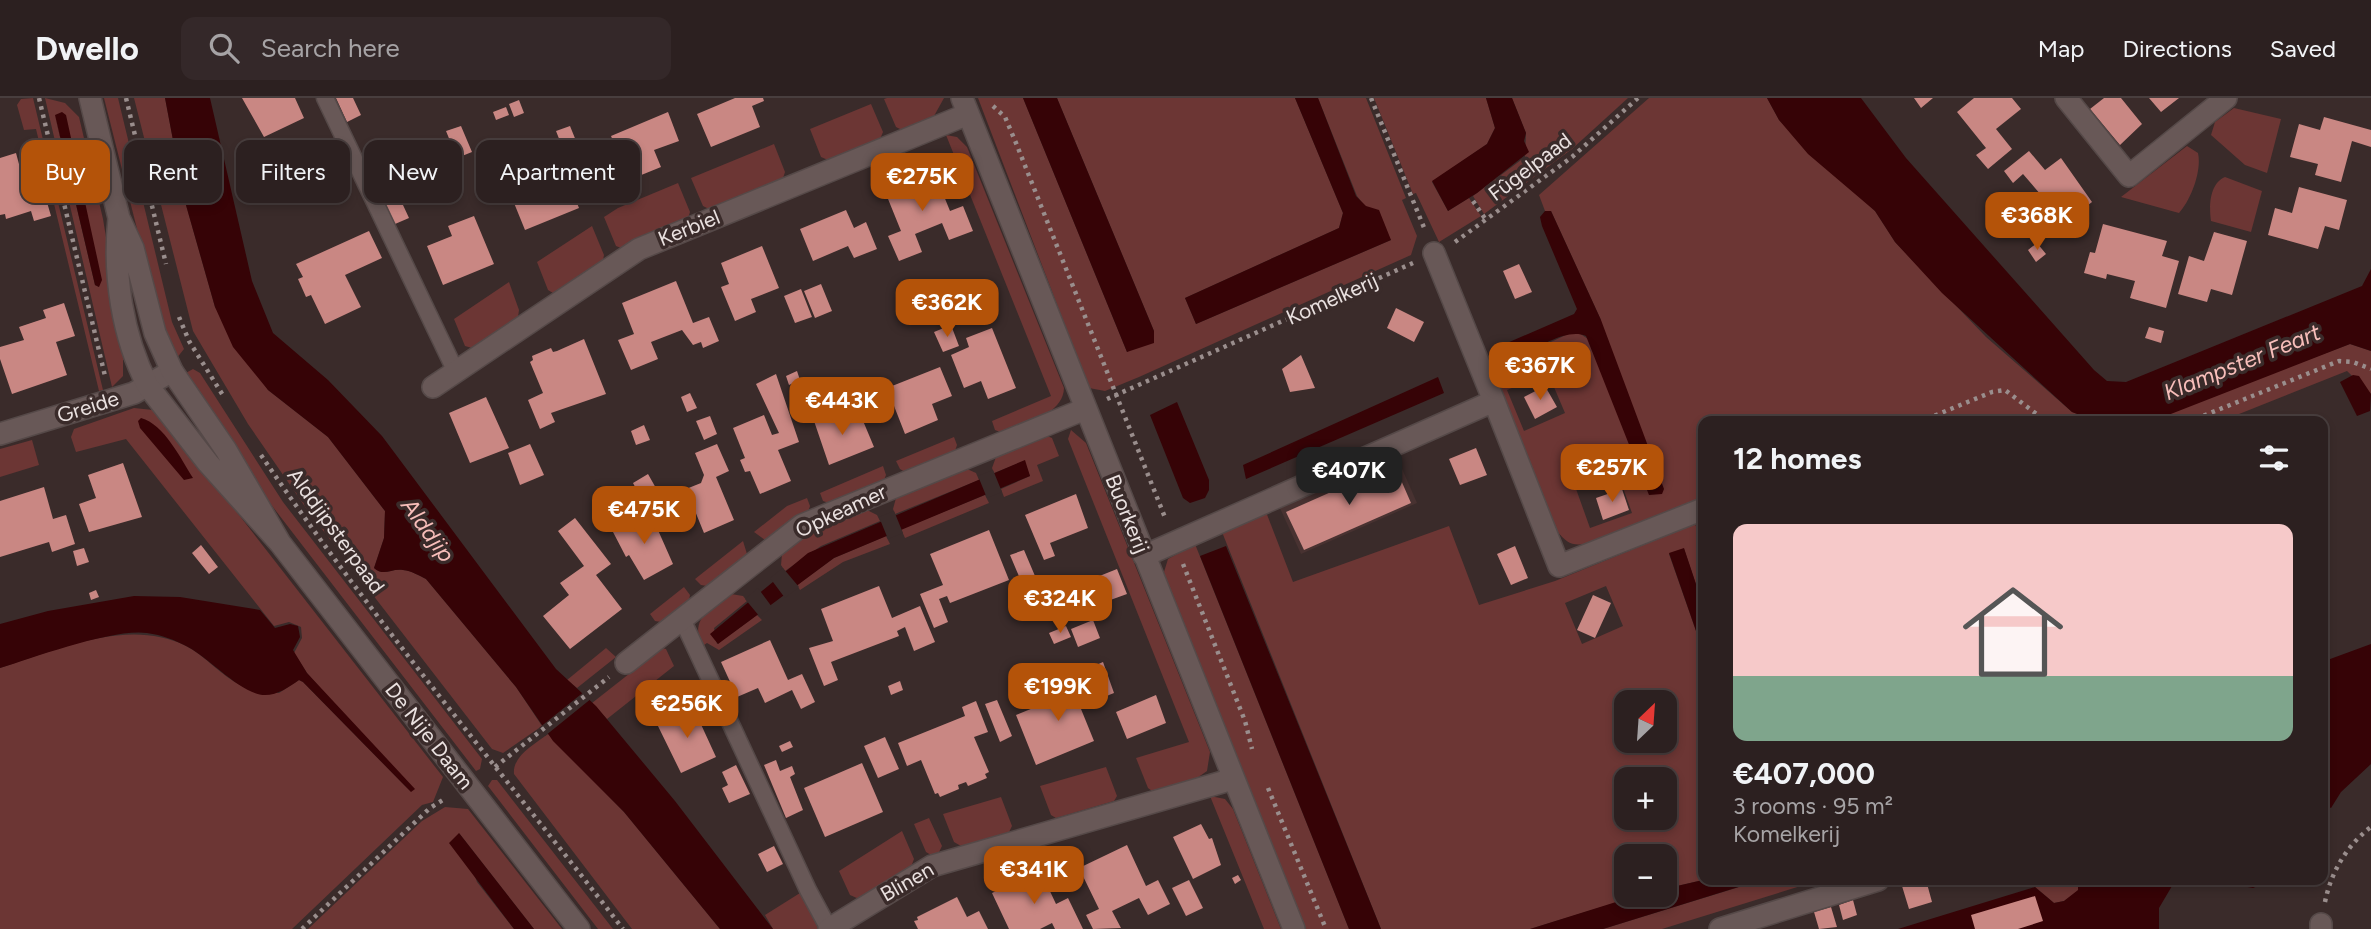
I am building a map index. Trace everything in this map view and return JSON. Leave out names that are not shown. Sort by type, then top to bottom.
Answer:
[{"type":"street","name":"De Nije Daam","points":[[90,98],[119,218],[133,247],[155,332],[172,371],[226,450],[280,543]]},
{"type":"street","points":[[2066,98],[2129,176],[2226,98]]},
{"type":"street","name":"Kerbiel","points":[[433,387],[639,249],[965,106]]},
{"type":"street","name":"Buorkerij","points":[[965,106],[1294,929]]},
{"type":"street","name":"De Nije Daam","points":[[119,218],[116,248],[125,323],[148,386],[208,463],[280,543],[579,929]]},
{"type":"street","points":[[1434,253],[1559,566],[1698,511]]},
{"type":"street","name":"Greide","points":[[0,434],[110,400],[148,386],[172,371]]},
{"type":"street","points":[[1144,555],[1494,401]]},
{"type":"street","name":"Opkeamer","points":[[626,663],[802,525],[1085,408]]},
{"type":"street","name":"Blinen","points":[[829,929],[932,866],[1233,779]]},
{"type":"street","points":[[1720,929],[1862,885]]},
{"type":"lane","points":[[325,98],[456,372]]},
{"type":"lane","points":[[682,619],[807,890],[829,929]]},
{"type":"path","points":[[39,98],[110,400]]},
{"type":"path","points":[[126,98],[169,274]]},
{"type":"path","points":[[989,98],[988,103],[1005,117],[1016,143],[1245,721],[1253,755]]},
{"type":"path","points":[[1371,98],[1434,253]]},
{"type":"path","name":"Fûgelpaad","points":[[1434,253],[1486,220],[1573,157],[1639,98]]},
{"type":"path","points":[[1474,201],[1486,220]]},
{"type":"path","name":"Komelkerij","points":[[1085,408],[1434,253]]},
{"type":"path","points":[[178,315],[189,341],[231,408]]},
{"type":"path","points":[[2203,416],[2339,360],[2371,369]]},
{"type":"path","points":[[1934,416],[1992,392],[2005,390],[2039,416]]},
{"type":"path","name":"Alddjipsterpaad","points":[[259,451],[310,526],[623,929]]},
{"type":"path","points":[[302,929],[430,808],[497,766],[589,694]]},
{"type":"path","points":[[1265,783],[1326,929]]},
{"type":"path","points":[[2321,927],[2328,887],[2342,858],[2355,839],[2371,827]]},
{"type":"shaded area","points":[[33,98],[43,140],[39,140],[36,129],[24,130],[17,105],[21,99]]},
{"type":"shaded area","points":[[45,98],[65,103],[79,117],[84,140],[61,140],[55,116],[61,140],[55,140]]},
{"type":"shaded area","points":[[104,98],[118,98],[128,140],[124,140],[124,177]]},
{"type":"shaded area","points":[[134,98],[165,98],[173,140],[145,140]]},
{"type":"shaded area","points":[[944,98],[934,116],[902,130],[896,127],[884,99]]},
{"type":"shaded area","points":[[978,98],[1023,98],[1127,352],[1154,331],[1057,98],[1295,98],[1343,213],[1339,228],[1185,298],[1196,324],[1391,240],[1357,196],[1318,98],[1366,98],[1406,198],[1402,200],[1417,236],[1411,255],[1139,377],[1105,391],[1089,388]]},
{"type":"shaded area","points":[[1374,98],[1486,98],[1495,128],[1487,144],[1432,182],[1448,211],[1469,198],[1481,216],[1439,242],[1416,193],[1413,194]]},
{"type":"shaded area","points":[[1512,98],[1628,98],[1572,149],[1484,214],[1473,196],[1525,157],[1526,133]]},
{"type":"shaded area","points":[[1649,98],[1767,98],[1779,120],[1875,211],[1895,242],[1986,337],[2072,412],[2082,416],[1698,416],[1698,499],[1585,544],[1569,542],[1557,531],[1493,369],[1568,334],[1579,333],[1591,341],[1601,320],[1551,211],[1545,211],[1539,195]],"holes":[[[1548,373],[1565,413],[1524,431],[1507,390]],[[1617,471],[1632,513],[1590,528],[1575,486]]]},
{"type":"shaded area","points":[[871,104],[883,132],[880,139],[828,160],[821,157],[810,129]]},
{"type":"shaded area","points":[[2234,108],[2281,119],[2267,173],[2245,165],[2211,135],[2215,122]]},
{"type":"shaded area","points":[[946,135],[957,137],[967,147],[1064,388],[1057,406],[1049,412],[1040,418],[1000,432],[995,430],[992,421],[1051,396]]},
{"type":"shaded area","points":[[774,144],[785,172],[783,178],[709,209],[703,206],[691,178]]},
{"type":"shaded area","points":[[2187,146],[2198,153],[2199,160],[2191,193],[2179,213],[2121,197]]},
{"type":"shaded area","points":[[2225,177],[2262,191],[2251,232],[2211,221],[2210,203],[2213,190]]},
{"type":"shaded area","points":[[678,183],[690,212],[688,218],[632,240],[621,248],[616,246],[604,217],[630,203],[640,203],[640,199]]},
{"type":"shaded area","points":[[54,203],[58,203],[103,390],[99,391]]},
{"type":"shaded area","points":[[69,203],[76,203],[95,285],[99,287],[77,203],[99,203],[126,359],[123,360],[123,376],[112,387]]},
{"type":"shaded area","points":[[130,203],[143,203],[172,322],[184,349],[176,359],[161,324]]},
{"type":"shaded area","points":[[161,203],[185,203],[215,307],[268,390],[328,437],[385,511],[384,538],[374,568],[381,572],[406,571],[426,579],[516,687],[542,726],[503,753],[492,749],[308,511],[248,424],[193,331]]},
{"type":"shaded area","points":[[592,226],[604,255],[603,260],[553,293],[548,290],[537,262]]},
{"type":"shaded area","points":[[509,282],[519,310],[518,317],[472,348],[465,346],[454,319]]},
{"type":"shaded area","points":[[2350,344],[2371,351],[2371,394],[2347,371],[2234,416],[2159,416]]},
{"type":"shaded area","points":[[193,369],[200,373],[283,502],[482,759],[480,769],[476,771],[266,498],[184,374]]},
{"type":"shaded area","points":[[134,408],[153,410],[162,416],[443,777],[433,802],[422,805],[292,929],[0,929],[0,668],[69,645],[117,635],[164,638],[186,646],[246,688],[279,693],[299,680],[411,792],[307,673],[294,653],[302,638],[301,627],[289,622],[274,626],[126,439],[76,452],[71,437],[74,429]]},
{"type":"shaded area","points":[[1071,430],[1086,443],[1210,752],[1207,771],[1197,778],[1152,791],[1148,788],[1136,758],[1189,742],[1068,439]]},
{"type":"shaded area","points":[[1047,436],[1052,438],[1059,456],[1037,465],[1043,481],[1004,497],[1001,489],[1030,476],[1024,461],[994,473],[992,468],[996,457]]},
{"type":"shaded area","points":[[954,437],[957,445],[955,451],[905,472],[896,461]]},
{"type":"shaded area","points":[[32,440],[39,465],[0,477],[0,449]]},
{"type":"shaded area","points":[[1396,455],[1417,503],[1301,554],[1279,506]]},
{"type":"shaded area","points":[[883,466],[886,475],[884,480],[829,503],[823,501],[820,493]]},
{"type":"shaded area","points":[[967,469],[976,473],[979,480],[895,514],[893,509],[896,498]]},
{"type":"shaded area","points":[[985,495],[989,503],[905,538],[901,529]]},
{"type":"shaded area","points":[[807,498],[810,506],[808,512],[795,517],[765,540],[754,532],[787,506]]},
{"type":"shaded area","points":[[867,510],[877,515],[880,521],[821,546],[785,571],[781,565],[782,554],[805,536]]},
{"type":"shaded area","points":[[1266,512],[1293,582],[1449,526],[1479,605],[1555,581],[1695,524],[1698,531],[1698,590],[1684,549],[1669,554],[1698,637],[1698,881],[1677,886],[1677,844],[1614,844],[1614,903],[1530,929],[1381,929],[1222,532]],"holes":[[[1606,586],[1623,626],[1582,644],[1565,603]]]},
{"type":"shaded area","points":[[886,536],[890,544],[843,562],[800,590],[797,585],[834,558]]},
{"type":"shaded area","points":[[743,541],[747,554],[707,586],[701,585],[695,579]]},
{"type":"shaded area","points":[[1195,544],[1349,929],[1306,929],[1166,580],[1164,572],[1168,559]]},
{"type":"shaded area","points":[[684,587],[690,595],[689,600],[661,622],[655,621],[650,614]]},
{"type":"shaded area","points":[[731,594],[743,596],[747,601],[714,628],[717,644],[757,615],[762,620],[719,650],[707,643],[701,647],[698,628],[700,621],[709,610]]},
{"type":"shaded area","points":[[606,648],[616,657],[577,688],[567,680]]},
{"type":"shaded area","points":[[662,648],[666,649],[674,666],[607,719],[592,703]]},
{"type":"shaded area","points":[[548,734],[624,812],[720,929],[632,929],[514,774],[520,756]]},
{"type":"shaded area","points":[[1106,767],[1117,796],[1114,801],[1056,818],[1051,815],[1040,786]]},
{"type":"shaded area","points":[[492,780],[497,780],[613,929],[598,929],[488,786]]},
{"type":"shaded area","points":[[1210,796],[1225,799],[1233,809],[1281,929],[1264,929]]},
{"type":"shaded area","points":[[1001,797],[1012,826],[1009,832],[961,846],[954,842],[943,814]]},
{"type":"shaded area","points":[[445,807],[468,809],[562,929],[534,929],[459,833],[477,882],[514,929],[308,929],[422,821]]},
{"type":"shaded area","points":[[929,818],[942,846],[939,852],[931,855],[926,852],[914,824]]},
{"type":"shaded area","points":[[902,831],[914,859],[911,867],[859,899],[850,895],[839,871]]},
{"type":"shaded area","points":[[1746,885],[1804,885],[1662,929],[1603,929]]},
{"type":"shaded area","points":[[2078,885],[2078,891],[2064,901],[2054,903],[2035,887]]},
{"type":"shaded area","points":[[800,893],[820,929],[773,929],[765,915]]},
{"type":"water","points":[[165,98],[210,98],[220,140],[173,140]]},
{"type":"water","points":[[1023,98],[1057,98],[1154,331],[1154,343],[1127,352]]},
{"type":"water","points":[[1295,98],[1318,98],[1356,196],[1366,206],[1379,210],[1391,240],[1196,324],[1185,298],[1339,228],[1343,213]]},
{"type":"water","points":[[1486,98],[1512,98],[1526,133],[1524,141],[1529,152],[1477,193],[1448,211],[1432,181],[1487,144],[1495,128]]},
{"type":"water","name":"Klampster Feart","points":[[1767,98],[1861,98],[1906,158],[2094,370],[2107,381],[2126,382],[2362,286],[2371,269],[2371,351],[2350,344],[2166,416],[2082,416],[2072,412],[1942,293],[1895,242],[1875,211],[1808,154],[1779,120]]},
{"type":"water","points":[[62,112],[66,115],[71,140],[61,140],[55,115]]},
{"type":"water","name":"Alddjip","points":[[222,150],[252,281],[273,333],[328,380],[382,436],[556,669],[596,706],[675,801],[773,929],[720,929],[624,812],[553,741],[516,687],[426,579],[406,571],[381,572],[374,568],[384,538],[385,511],[328,437],[268,390],[233,347],[215,307],[185,203],[222,203]]},
{"type":"water","points":[[76,203],[85,203],[102,280],[99,287],[95,285]]},
{"type":"water","points":[[1545,211],[1551,211],[1601,320],[1664,489],[1662,494],[1649,495],[1586,336],[1578,334],[1559,337],[1514,360],[1504,350],[1507,343],[1574,314],[1577,309],[1542,226],[1540,217]]},
{"type":"water","points":[[2353,375],[2359,376],[2371,394],[2370,411],[2357,416],[2340,382]]},
{"type":"water","points":[[1438,377],[1444,393],[1246,479],[1243,465]]},
{"type":"water","points":[[1177,402],[1209,480],[1209,490],[1205,498],[1190,503],[1183,498],[1150,415]]},
{"type":"water","points":[[141,418],[157,427],[164,435],[193,478],[184,480],[140,428],[138,421]]},
{"type":"water","points":[[1025,460],[1030,476],[834,558],[718,644],[710,634],[808,553]]},
{"type":"water","points":[[1226,546],[1381,929],[1349,929],[1200,556]]},
{"type":"water","points":[[1684,548],[1698,590],[1698,637],[1669,553]]},
{"type":"water","points":[[134,596],[180,597],[260,610],[275,628],[290,624],[298,626],[300,637],[293,650],[307,673],[415,789],[411,792],[303,682],[299,680],[274,694],[256,693],[236,683],[188,647],[163,636],[147,633],[115,635],[74,644],[0,668],[0,624],[48,611]]},
{"type":"water","points":[[2371,644],[2371,764],[2341,792],[2331,808],[2328,806],[2328,660]]},
{"type":"water","points":[[459,833],[534,929],[514,929],[449,843]]},
{"type":"water","points":[[1698,881],[1698,885],[1745,885],[1677,906],[1677,886]]},
{"type":"water","points":[[2078,885],[2176,885],[2172,886],[2159,908],[2159,929],[1898,929],[2035,887],[2054,903],[2064,901],[2078,890]]},
{"type":"water","points":[[2237,885],[2260,885],[2253,888]]},
{"type":"water","points":[[1614,903],[1614,907],[1674,907],[1603,929],[1530,929]]},
{"type":"pier","points":[[993,470],[1002,492],[987,498],[978,476]]},
{"type":"pier","points":[[894,511],[903,533],[888,539],[879,517]]},
{"type":"pier","points":[[783,568],[799,587],[785,598],[770,578]]},
{"type":"pier","points":[[758,588],[772,607],[760,617],[745,599]]},
{"type":"pier","points":[[585,691],[592,698],[545,736],[539,728]]},
{"type":"building","points":[[242,98],[295,98],[304,118],[264,137]]},
{"type":"building","points":[[336,98],[353,98],[361,115],[347,122]]},
{"type":"building","points":[[735,98],[763,98],[764,101],[752,106],[760,127],[711,147],[697,114]]},
{"type":"building","points":[[1914,98],[1933,98],[1921,108]]},
{"type":"building","points":[[1974,98],[2012,98],[2021,109],[1996,129],[2012,149],[1988,169],[1976,155],[1986,148],[1957,112]]},
{"type":"building","points":[[2104,98],[2121,98],[2142,124],[2120,145],[2090,109]]},
{"type":"building","points":[[2149,98],[2179,98],[2161,112]]},
{"type":"building","points":[[519,100],[524,113],[514,117],[509,104]]},
{"type":"building","points":[[506,107],[509,115],[496,120],[493,112]]},
{"type":"building","points":[[668,112],[679,141],[654,150],[661,167],[640,176],[640,140],[613,140],[611,136]]},
{"type":"building","points":[[2324,117],[2371,130],[2371,147],[2352,141],[2341,182],[2315,175],[2318,164],[2290,157],[2299,124],[2320,130]]},
{"type":"building","points":[[461,126],[472,152],[462,156],[462,140],[450,140],[446,131]]},
{"type":"building","points":[[570,126],[576,140],[560,140],[556,131]]},
{"type":"building","points":[[2029,151],[2045,170],[2061,158],[2092,202],[2065,223],[2023,174],[2013,183],[2004,171]]},
{"type":"building","points":[[16,153],[21,172],[21,203],[47,203],[51,216],[34,221],[31,211],[6,219],[5,214],[0,215],[0,158]]},
{"type":"building","points":[[933,169],[950,211],[963,206],[973,231],[949,240],[942,223],[915,234],[922,252],[899,261],[888,236],[901,231],[884,189]]},
{"type":"building","points":[[2299,187],[2347,200],[2339,230],[2325,226],[2318,249],[2268,235],[2275,208],[2292,213]]},
{"type":"building","points":[[385,203],[402,203],[409,218],[395,224]]},
{"type":"building","points":[[514,203],[577,203],[579,208],[525,230]]},
{"type":"building","points":[[846,210],[854,228],[866,222],[877,249],[854,258],[848,246],[813,261],[800,229]]},
{"type":"building","points":[[474,216],[494,264],[443,285],[427,246],[452,236],[448,226]]},
{"type":"building","points":[[2103,224],[2167,241],[2162,256],[2179,261],[2166,308],[2130,298],[2135,281],[2107,274],[2106,279],[2084,273],[2090,252],[2095,253]]},
{"type":"building","points":[[369,231],[382,258],[345,275],[361,307],[325,324],[311,295],[306,297],[298,279],[303,277],[296,264]]},
{"type":"building","points":[[2214,232],[2247,241],[2232,295],[2211,289],[2207,302],[2178,294],[2189,256],[2204,261]]},
{"type":"building","points":[[2037,243],[2046,254],[2036,262],[2028,250]]},
{"type":"building","points":[[762,246],[779,288],[751,299],[756,312],[735,321],[721,287],[729,284],[721,263]]},
{"type":"building","points":[[1519,264],[1532,292],[1515,299],[1503,271]]},
{"type":"building","points":[[676,281],[693,323],[709,317],[719,341],[703,348],[701,342],[693,345],[682,330],[651,342],[658,359],[631,370],[618,340],[634,334],[622,303]]},
{"type":"building","points":[[821,284],[832,311],[815,318],[804,291]]},
{"type":"building","points":[[801,289],[812,317],[795,323],[784,296]]},
{"type":"building","points":[[64,303],[75,336],[56,342],[67,375],[12,394],[0,359],[0,347],[24,340],[19,327],[46,318],[43,310]]},
{"type":"building","points":[[1396,308],[1424,322],[1414,342],[1387,328]]},
{"type":"building","points":[[951,325],[959,346],[943,352],[934,332]]},
{"type":"building","points":[[2149,327],[2164,331],[2161,343],[2145,338]]},
{"type":"building","points":[[992,328],[1016,388],[988,399],[981,381],[964,388],[951,355],[969,347],[966,338]]},
{"type":"building","points":[[584,339],[606,394],[551,413],[555,422],[540,429],[528,400],[543,393],[530,362],[533,360],[532,356],[551,348],[553,352],[557,351]]},
{"type":"building","points":[[1301,355],[1315,388],[1290,392],[1282,369]]},
{"type":"building","points":[[940,367],[952,396],[932,404],[938,420],[905,434],[887,388]]},
{"type":"building","points":[[797,371],[800,380],[789,385],[786,376]]},
{"type":"building","points":[[776,374],[799,442],[778,450],[791,481],[760,494],[750,471],[745,472],[740,460],[745,458],[733,428],[764,415],[772,435],[779,433],[756,384]]},
{"type":"building","points":[[1545,386],[1557,407],[1535,419],[1524,397]]},
{"type":"building","points":[[868,387],[875,404],[859,411],[852,394]]},
{"type":"building","points":[[690,393],[697,408],[687,412],[681,397]]},
{"type":"building","points":[[486,397],[509,448],[470,463],[449,413]]},
{"type":"building","points":[[834,410],[840,425],[861,416],[874,447],[829,465],[813,418]]},
{"type":"building","points":[[710,416],[717,434],[704,440],[696,421]]},
{"type":"building","points":[[644,425],[650,440],[636,445],[631,431]]},
{"type":"building","points":[[530,444],[544,475],[520,485],[508,453]]},
{"type":"building","points":[[717,444],[729,471],[716,477],[734,520],[704,533],[686,489],[701,483],[704,475],[695,453]]},
{"type":"building","points":[[1476,448],[1487,475],[1460,485],[1449,459]]},
{"type":"building","points":[[123,463],[142,517],[89,532],[79,504],[96,498],[88,475]]},
{"type":"building","points":[[1394,464],[1411,503],[1304,550],[1286,512]]},
{"type":"building","points":[[648,474],[661,497],[645,506],[633,483]]},
{"type":"building","points":[[44,487],[53,519],[66,515],[75,544],[52,552],[49,542],[0,557],[0,501]]},
{"type":"building","points":[[1622,489],[1629,510],[1603,520],[1596,498]]},
{"type":"building","points":[[1076,494],[1088,528],[1050,543],[1055,556],[1044,560],[1025,515]]},
{"type":"building","points":[[650,512],[673,564],[644,580],[629,555],[626,557],[613,532]]},
{"type":"building","points":[[575,518],[611,564],[596,575],[622,609],[570,649],[543,616],[569,595],[560,583],[584,566],[558,531]]},
{"type":"building","points":[[989,530],[1009,580],[950,603],[947,596],[939,599],[948,622],[934,628],[920,594],[943,585],[930,554]]},
{"type":"building","points":[[201,545],[218,567],[209,574],[192,553]]},
{"type":"building","points":[[1515,546],[1528,578],[1511,585],[1497,554]]},
{"type":"building","points":[[84,548],[89,562],[77,566],[73,551]]},
{"type":"building","points":[[1024,550],[1035,576],[1021,581],[1010,555]]},
{"type":"building","points":[[1117,569],[1127,594],[1102,603],[1092,579]]},
{"type":"building","points":[[879,586],[892,618],[920,606],[935,642],[914,651],[905,627],[897,631],[899,636],[831,662],[838,680],[824,686],[809,648],[833,641],[821,609]]},
{"type":"building","points":[[96,590],[99,597],[91,600],[89,593]]},
{"type":"building","points":[[1593,595],[1611,603],[1595,638],[1577,630]]},
{"type":"building","points":[[1093,620],[1100,638],[1078,647],[1071,629]]},
{"type":"building","points":[[1066,626],[1071,637],[1054,644],[1049,633]]},
{"type":"building","points":[[770,640],[788,680],[802,674],[815,702],[801,709],[792,690],[765,703],[758,688],[737,697],[721,662]]},
{"type":"building","points":[[1103,662],[1114,693],[1099,699],[1087,669]]},
{"type":"building","points":[[1083,676],[1094,704],[1081,709],[1094,741],[1036,765],[1016,715],[1065,695],[1061,686]]},
{"type":"building","points":[[900,681],[903,690],[891,695],[888,686]]},
{"type":"building","points":[[1156,695],[1166,723],[1127,739],[1116,712]]},
{"type":"building","points":[[997,700],[1012,736],[1000,742],[985,704]]},
{"type":"building","points":[[976,701],[988,732],[974,737],[989,772],[985,774],[987,778],[968,786],[966,782],[958,785],[959,789],[940,797],[938,793],[935,794],[921,760],[907,766],[898,743],[965,716],[962,707]]},
{"type":"building","points":[[693,707],[716,757],[681,773],[657,724]]},
{"type":"building","points":[[885,737],[899,769],[878,778],[864,746]]},
{"type":"building","points":[[790,741],[793,747],[782,752],[779,746]]},
{"type":"building","points":[[776,760],[780,771],[792,766],[795,774],[790,777],[803,810],[786,818],[764,765]]},
{"type":"building","points":[[862,763],[883,812],[825,837],[804,788]]},
{"type":"building","points":[[736,765],[750,794],[729,803],[722,788],[728,785],[722,772]]},
{"type":"building","points":[[1201,824],[1209,839],[1212,838],[1221,865],[1193,879],[1173,837]]},
{"type":"building","points":[[1127,845],[1146,886],[1158,880],[1170,904],[1148,915],[1139,898],[1112,911],[1121,928],[1093,929],[1086,915],[1099,909],[1079,868]]},
{"type":"building","points":[[774,846],[783,864],[767,872],[758,854]]},
{"type":"building","points":[[1040,870],[1056,904],[1068,898],[1083,929],[1055,929],[1052,923],[1040,929],[1009,929],[992,893]]},
{"type":"building","points":[[1238,875],[1241,880],[1235,884],[1232,878]]},
{"type":"building","points":[[1189,880],[1203,908],[1186,916],[1172,888]]},
{"type":"building","points":[[1927,885],[1932,902],[1909,909],[1902,886]]},
{"type":"building","points":[[2035,896],[2043,921],[2018,929],[1975,929],[1971,915]]},
{"type":"building","points":[[957,897],[967,917],[979,911],[988,929],[918,929],[914,921],[918,920],[917,917]]},
{"type":"building","points":[[1853,900],[1857,915],[1843,920],[1839,905]]},
{"type":"building","points":[[1831,907],[1837,927],[1819,929],[1814,912]]}]
